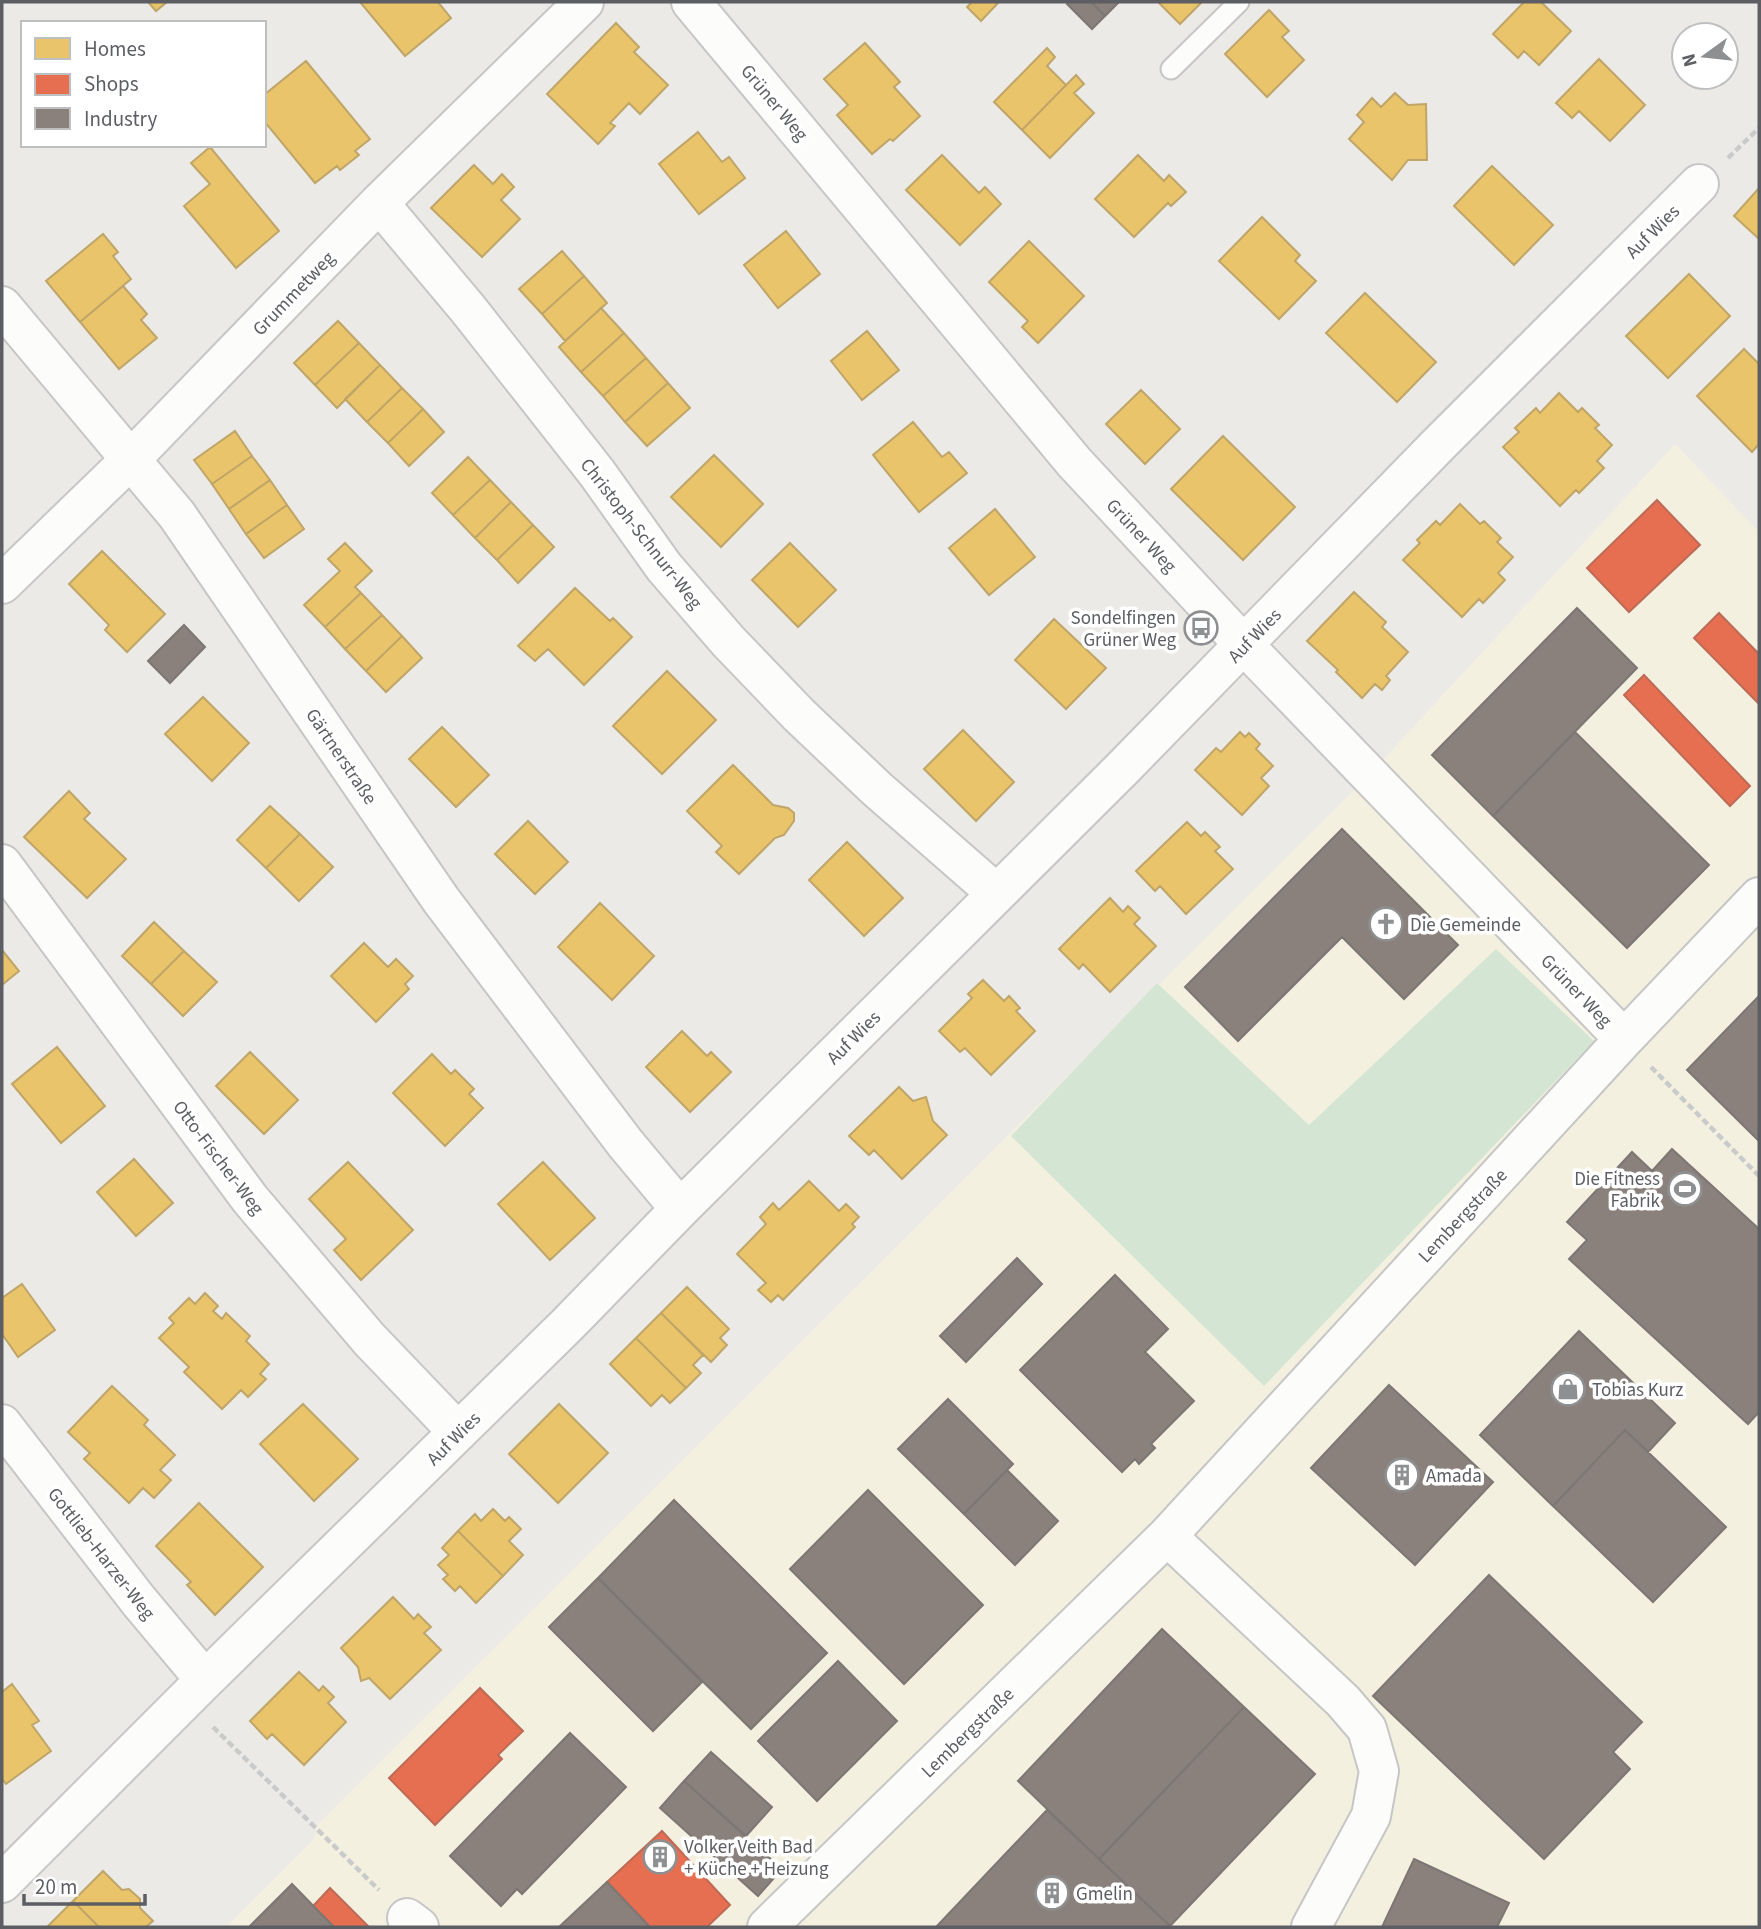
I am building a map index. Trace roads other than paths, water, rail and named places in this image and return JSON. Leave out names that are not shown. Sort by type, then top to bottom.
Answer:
[{"type":"street","name":"Grummetweg","points":[[2,584],[131,458],[379,203],[584,2]]},
{"type":"street","name":"Grüner Weg","points":[[691,2],[1074,462],[1244,645],[1624,1039]]},
{"type":"street","name":"Auf Wies","points":[[2,1883],[568,1324],[1699,184]]},
{"type":"street","name":"Christoph-Schnurr-Weg","points":[[379,203],[597,473],[664,567],[728,641],[799,715],[996,893]]},
{"type":"street","name":"Gärtnerstraße","points":[[2,306],[177,515],[449,911],[625,1143],[680,1209]]},
{"type":"street","name":"Otto-Fischer-Weg","points":[[2,864],[250,1199],[369,1339],[458,1432]]},
{"type":"street","name":"Lembergstraße","points":[[767,1927],[1167,1536],[1624,1039],[1759,897]]},
{"type":"street","name":"Gottlieb-Harzer-Weg","points":[[2,1424],[138,1600],[195,1690]]},
{"type":"street","points":[[1167,1536],[1343,1701],[1367,1729],[1378,1770],[1371,1816],[1311,1927]]},
{"type":"lane","points":[[1171,69],[1239,2]]},
{"type":"place","name":"Sondelfingen Grüner Weg","points":[[1201,628]]},
{"type":"place","name":"Die Gemeinde","points":[[1386,924]]},
{"type":"place","name":"Die Fitness Fabrik","points":[[1685,1189]]},
{"type":"place","name":"Tobias Kurz","points":[[1568,1389]]},
{"type":"place","name":"Amada","points":[[1402,1475]]},
{"type":"place","name":"Volker Veith Bad + Küche + Heizung","points":[[660,1857]]},
{"type":"place","name":"Gmelin","points":[[1052,1893]]}]
